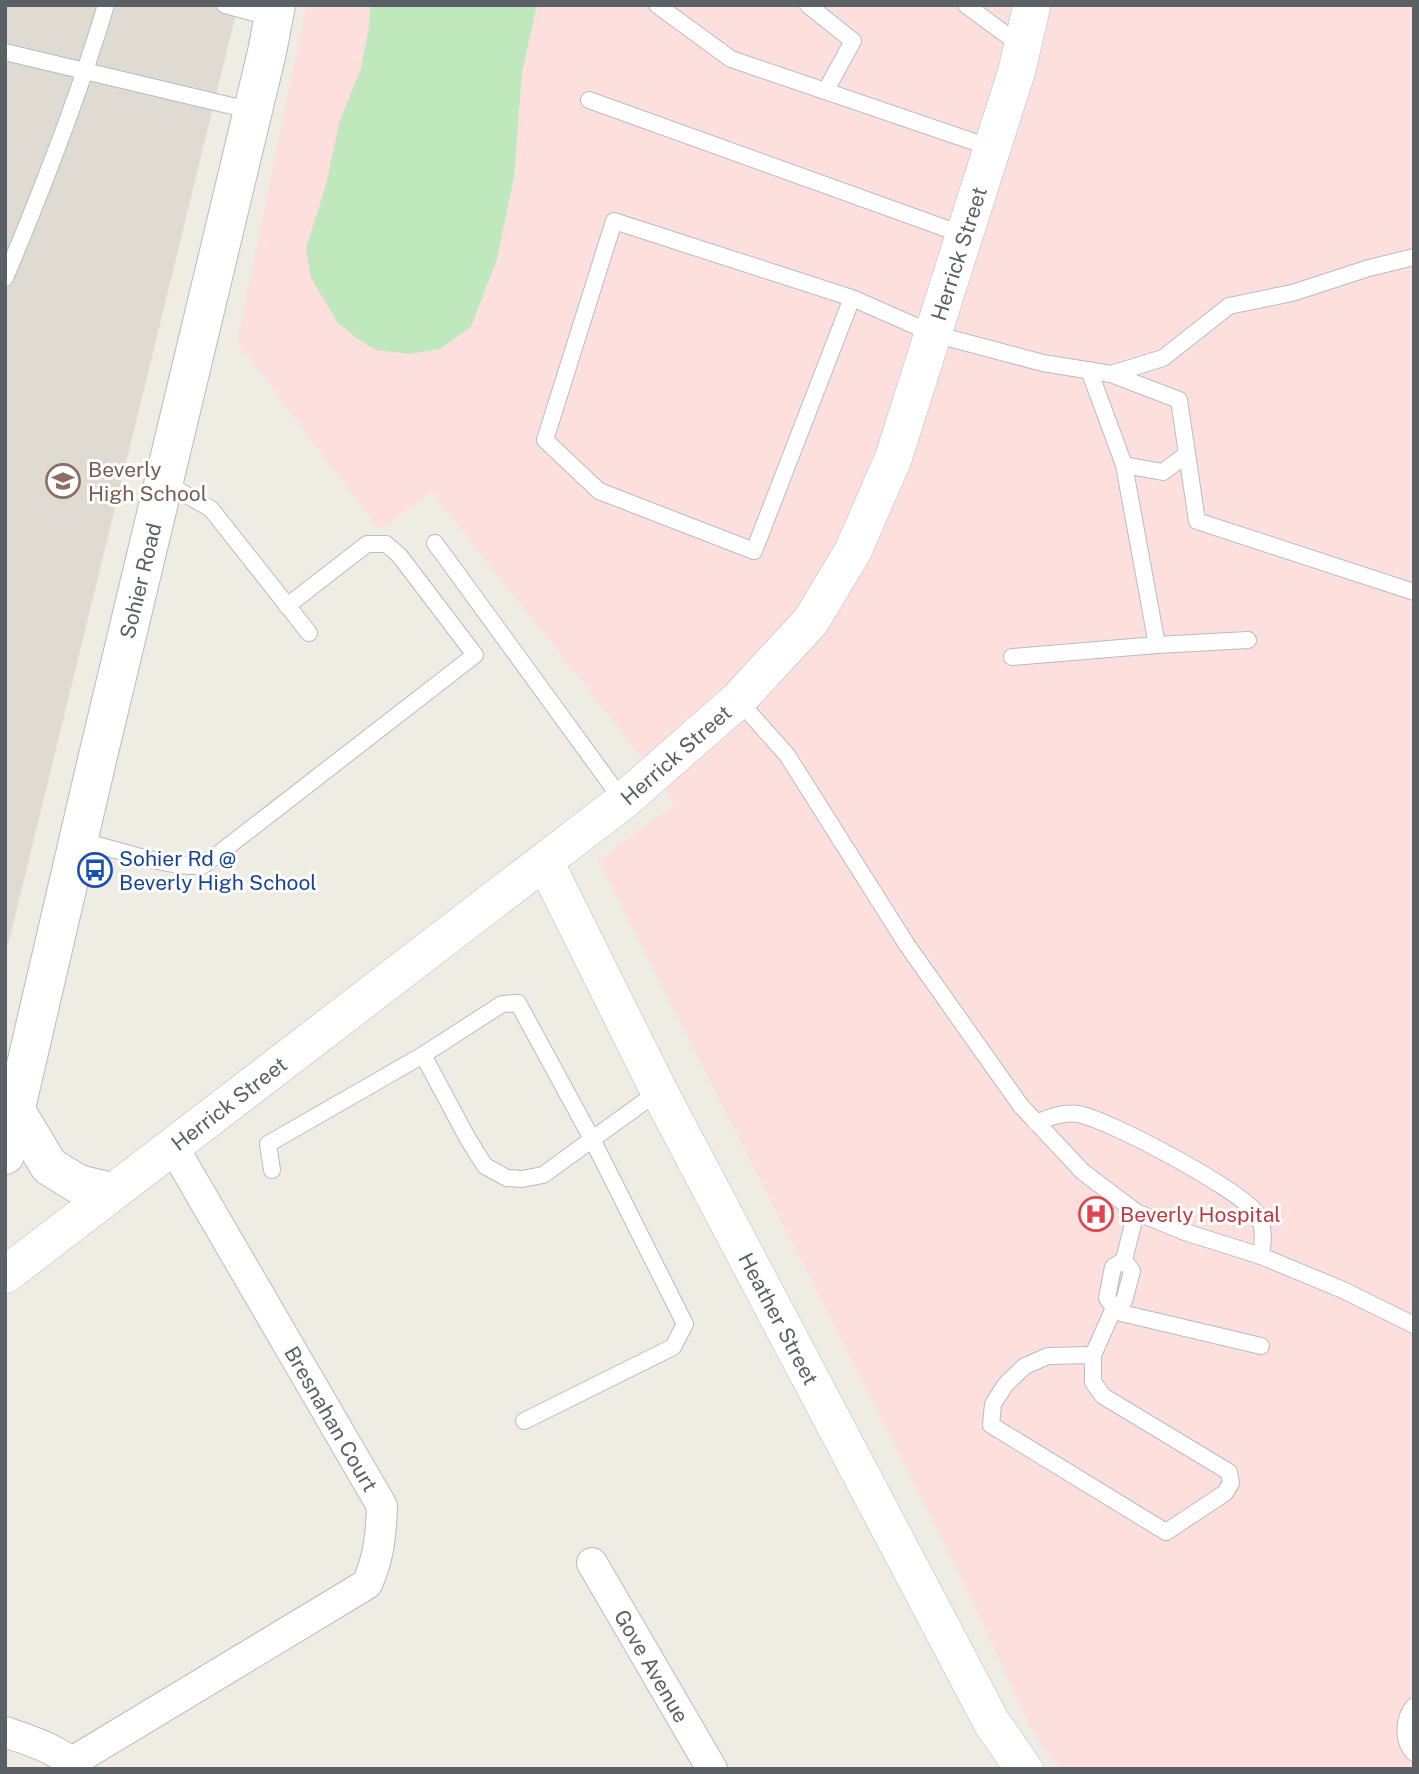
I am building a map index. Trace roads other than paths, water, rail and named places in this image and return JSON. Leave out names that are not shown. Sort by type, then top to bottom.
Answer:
[{"type":"main road","name":"Sohier Road","points":[[5,1155],[275,12]]},
{"type":"main road","points":[[16,1111],[49,1166],[78,1184],[111,1192]]},
{"type":"street","name":"Herrick Street","points":[[5,1275],[622,801],[738,700],[811,621],[853,551],[893,458],[1023,47],[1032,5]]},
{"type":"street","name":"Heather Street","points":[[544,862],[659,1091],[992,1723],[1024,1769]]},
{"type":"street","name":"Bresnahan Court","points":[[75,1765],[367,1584],[376,1564],[381,1538],[382,1506],[172,1145]]},
{"type":"street","name":"Gove Avenue","points":[[592,1563],[712,1769]]},
{"type":"street","points":[[5,1732],[37,1743],[75,1765]]},
{"type":"lane","points":[[5,278],[49,174],[86,71],[106,5]]},
{"type":"lane","points":[[225,5],[275,12]]},
{"type":"lane","points":[[657,5],[732,59],[992,148]]},
{"type":"lane","points":[[808,5],[853,41],[826,90]]},
{"type":"lane","points":[[966,5],[1023,47]]},
{"type":"lane","points":[[5,51],[253,111]]},
{"type":"lane","points":[[589,100],[964,234]]},
{"type":"lane","points":[[852,298],[754,551],[599,491],[545,440],[614,221],[852,298],[934,334],[1042,363],[1111,374],[1179,400],[1197,521],[1414,592]]},
{"type":"lane","points":[[1111,374],[1163,358],[1229,306],[1292,293],[1369,268],[1414,257]]},
{"type":"lane","points":[[1089,370],[1124,464],[1157,645]]},
{"type":"lane","points":[[1124,464],[1163,472],[1187,454]]},
{"type":"lane","points":[[164,482],[211,509],[309,633]]},
{"type":"lane","points":[[435,543],[622,801]]},
{"type":"lane","points":[[79,840],[176,865],[204,865],[475,655],[399,555],[386,544],[367,544],[287,606]]},
{"type":"lane","points":[[1012,657],[1248,640]]},
{"type":"lane","points":[[738,700],[787,755],[906,945],[1021,1106],[1083,1172],[1136,1212],[1185,1232],[1261,1256],[1343,1290],[1414,1325]]},
{"type":"lane","points":[[272,1170],[268,1144],[423,1055],[502,1004],[518,1003],[592,1139],[685,1324],[673,1347],[524,1421]]},
{"type":"lane","points":[[423,1055],[485,1166],[507,1178],[522,1179],[543,1175],[659,1091]]},
{"type":"lane","points":[[1036,1123],[1052,1115],[1076,1114],[1096,1118],[1124,1131],[1234,1194],[1257,1214],[1264,1233],[1261,1256]]},
{"type":"lane","points":[[1093,1355],[1048,1356],[1025,1366],[1006,1384],[993,1404],[991,1425],[1166,1532],[1226,1493],[1231,1483],[1229,1472],[1103,1396],[1093,1382],[1093,1355],[1114,1310],[1124,1301],[1132,1271],[1124,1260],[1136,1212]]},
{"type":"lane","points":[[1114,1310],[1261,1346]]},
{"type":"lane","points":[[1414,1706],[1405,1730],[1409,1748],[1414,1753]]},
{"type":"place","name":"Beverly High School","points":[[63,481]]},
{"type":"place","name":"Sohier Rd @ Beverly High School","points":[[95,870]]},
{"type":"place","name":"Beverly Hospital","points":[[1096,1214]]}]
